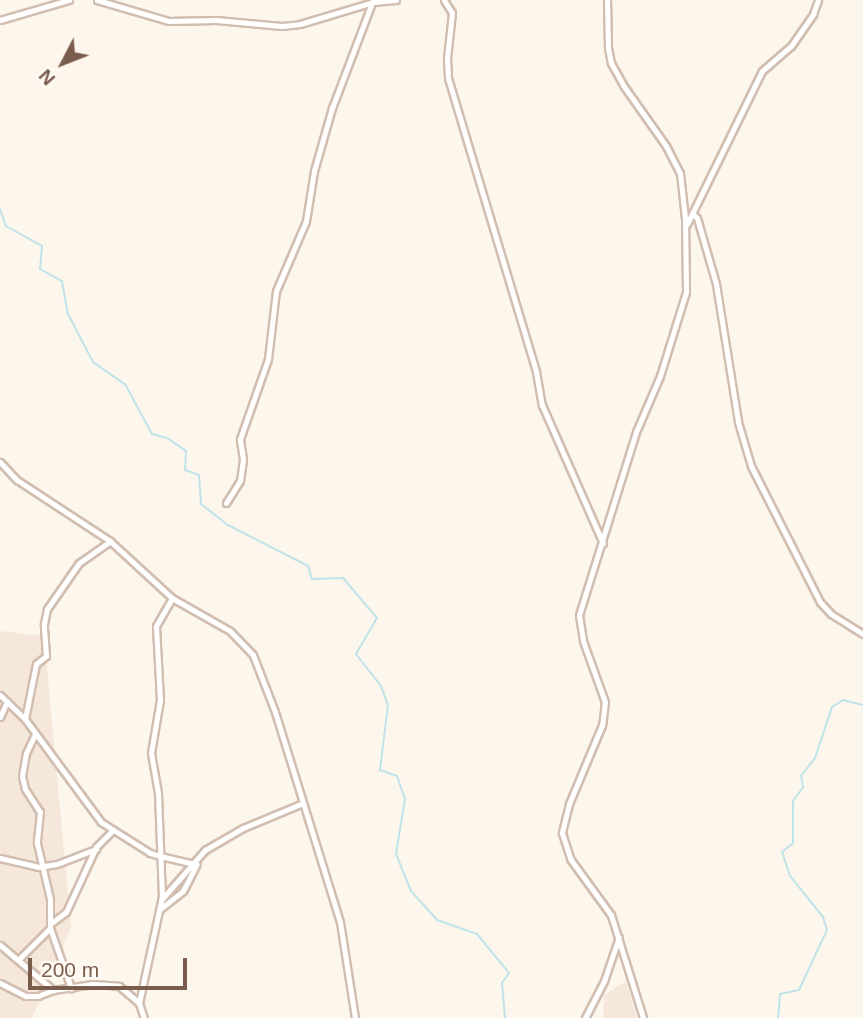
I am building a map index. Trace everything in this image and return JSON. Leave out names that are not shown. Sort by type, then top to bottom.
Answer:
[{"type":"street","points":[[0,20],[69,0]]},
{"type":"street","points":[[97,0],[169,21],[224,20],[282,26],[300,24],[373,1],[396,0]]},
{"type":"street","points":[[444,0],[452,13],[447,58],[449,78],[537,372],[542,405],[603,543]]},
{"type":"street","points":[[607,0],[611,63],[676,163],[683,193],[684,302],[657,386],[636,432],[579,622],[586,651],[603,689],[604,710],[602,724],[569,804],[562,833],[571,860],[611,915],[643,1018]]},
{"type":"street","points":[[685,229],[762,71],[791,46],[813,14],[818,0]]},
{"type":"street","points":[[226,503],[240,481],[243,459],[240,439],[268,359],[276,291],[308,216],[314,171],[332,108],[373,1]]},
{"type":"street","points":[[692,212],[697,218],[716,284],[734,402],[749,462],[820,602],[831,614],[863,634]]},
{"type":"street","points":[[0,462],[17,480],[110,541],[172,597],[220,624],[253,656],[275,712],[340,922],[355,1018]]},
{"type":"street","points":[[26,719],[36,664],[46,656],[45,613],[79,563],[110,541]]},
{"type":"street","points":[[144,1018],[139,1003],[161,900],[157,780],[151,753],[160,700],[155,634],[159,617],[172,597]]},
{"type":"street","points":[[0,695],[26,719],[35,734],[57,758],[86,805],[113,830],[150,853],[197,863]]},
{"type":"street","points":[[0,717],[7,701]]},
{"type":"street","points":[[35,734],[26,753],[22,776],[25,789],[39,808],[37,843],[50,899],[50,926],[71,988]]},
{"type":"street","points":[[160,909],[183,891],[205,850],[243,828],[303,803]]},
{"type":"street","points":[[18,960],[68,909],[96,849],[113,830]]},
{"type":"street","points":[[0,858],[26,866],[43,867],[96,849]]},
{"type":"street","points":[[161,900],[197,863]]},
{"type":"street","points":[[585,1018],[604,981],[619,937]]},
{"type":"street","points":[[0,945],[53,990]]},
{"type":"street","points":[[0,983],[26,996],[38,996],[53,990],[104,983],[119,986],[139,1003]]},
{"type":"shaded area","points":[[0,631],[44,636],[71,927],[32,1018],[0,1018]]},
{"type":"shaded area","points":[[626,981],[637,1018],[603,1018],[604,995]]},
{"type":"waterway","points":[[0,209],[6,226],[42,246],[40,269],[62,281],[68,314],[93,362],[125,384],[152,434],[167,438],[186,451],[185,470],[199,475],[201,504],[228,525],[308,566],[312,579],[343,578],[377,618],[356,654],[381,686],[388,705],[380,770],[397,776],[405,799],[396,854],[411,891],[437,920],[477,934],[509,973],[502,983],[505,1018]]},
{"type":"waterway","points":[[778,1018],[780,994],[799,990],[827,930],[823,917],[790,876],[782,852],[793,843],[793,801],[803,787],[801,776],[815,758],[832,707],[843,700],[863,705]]}]
